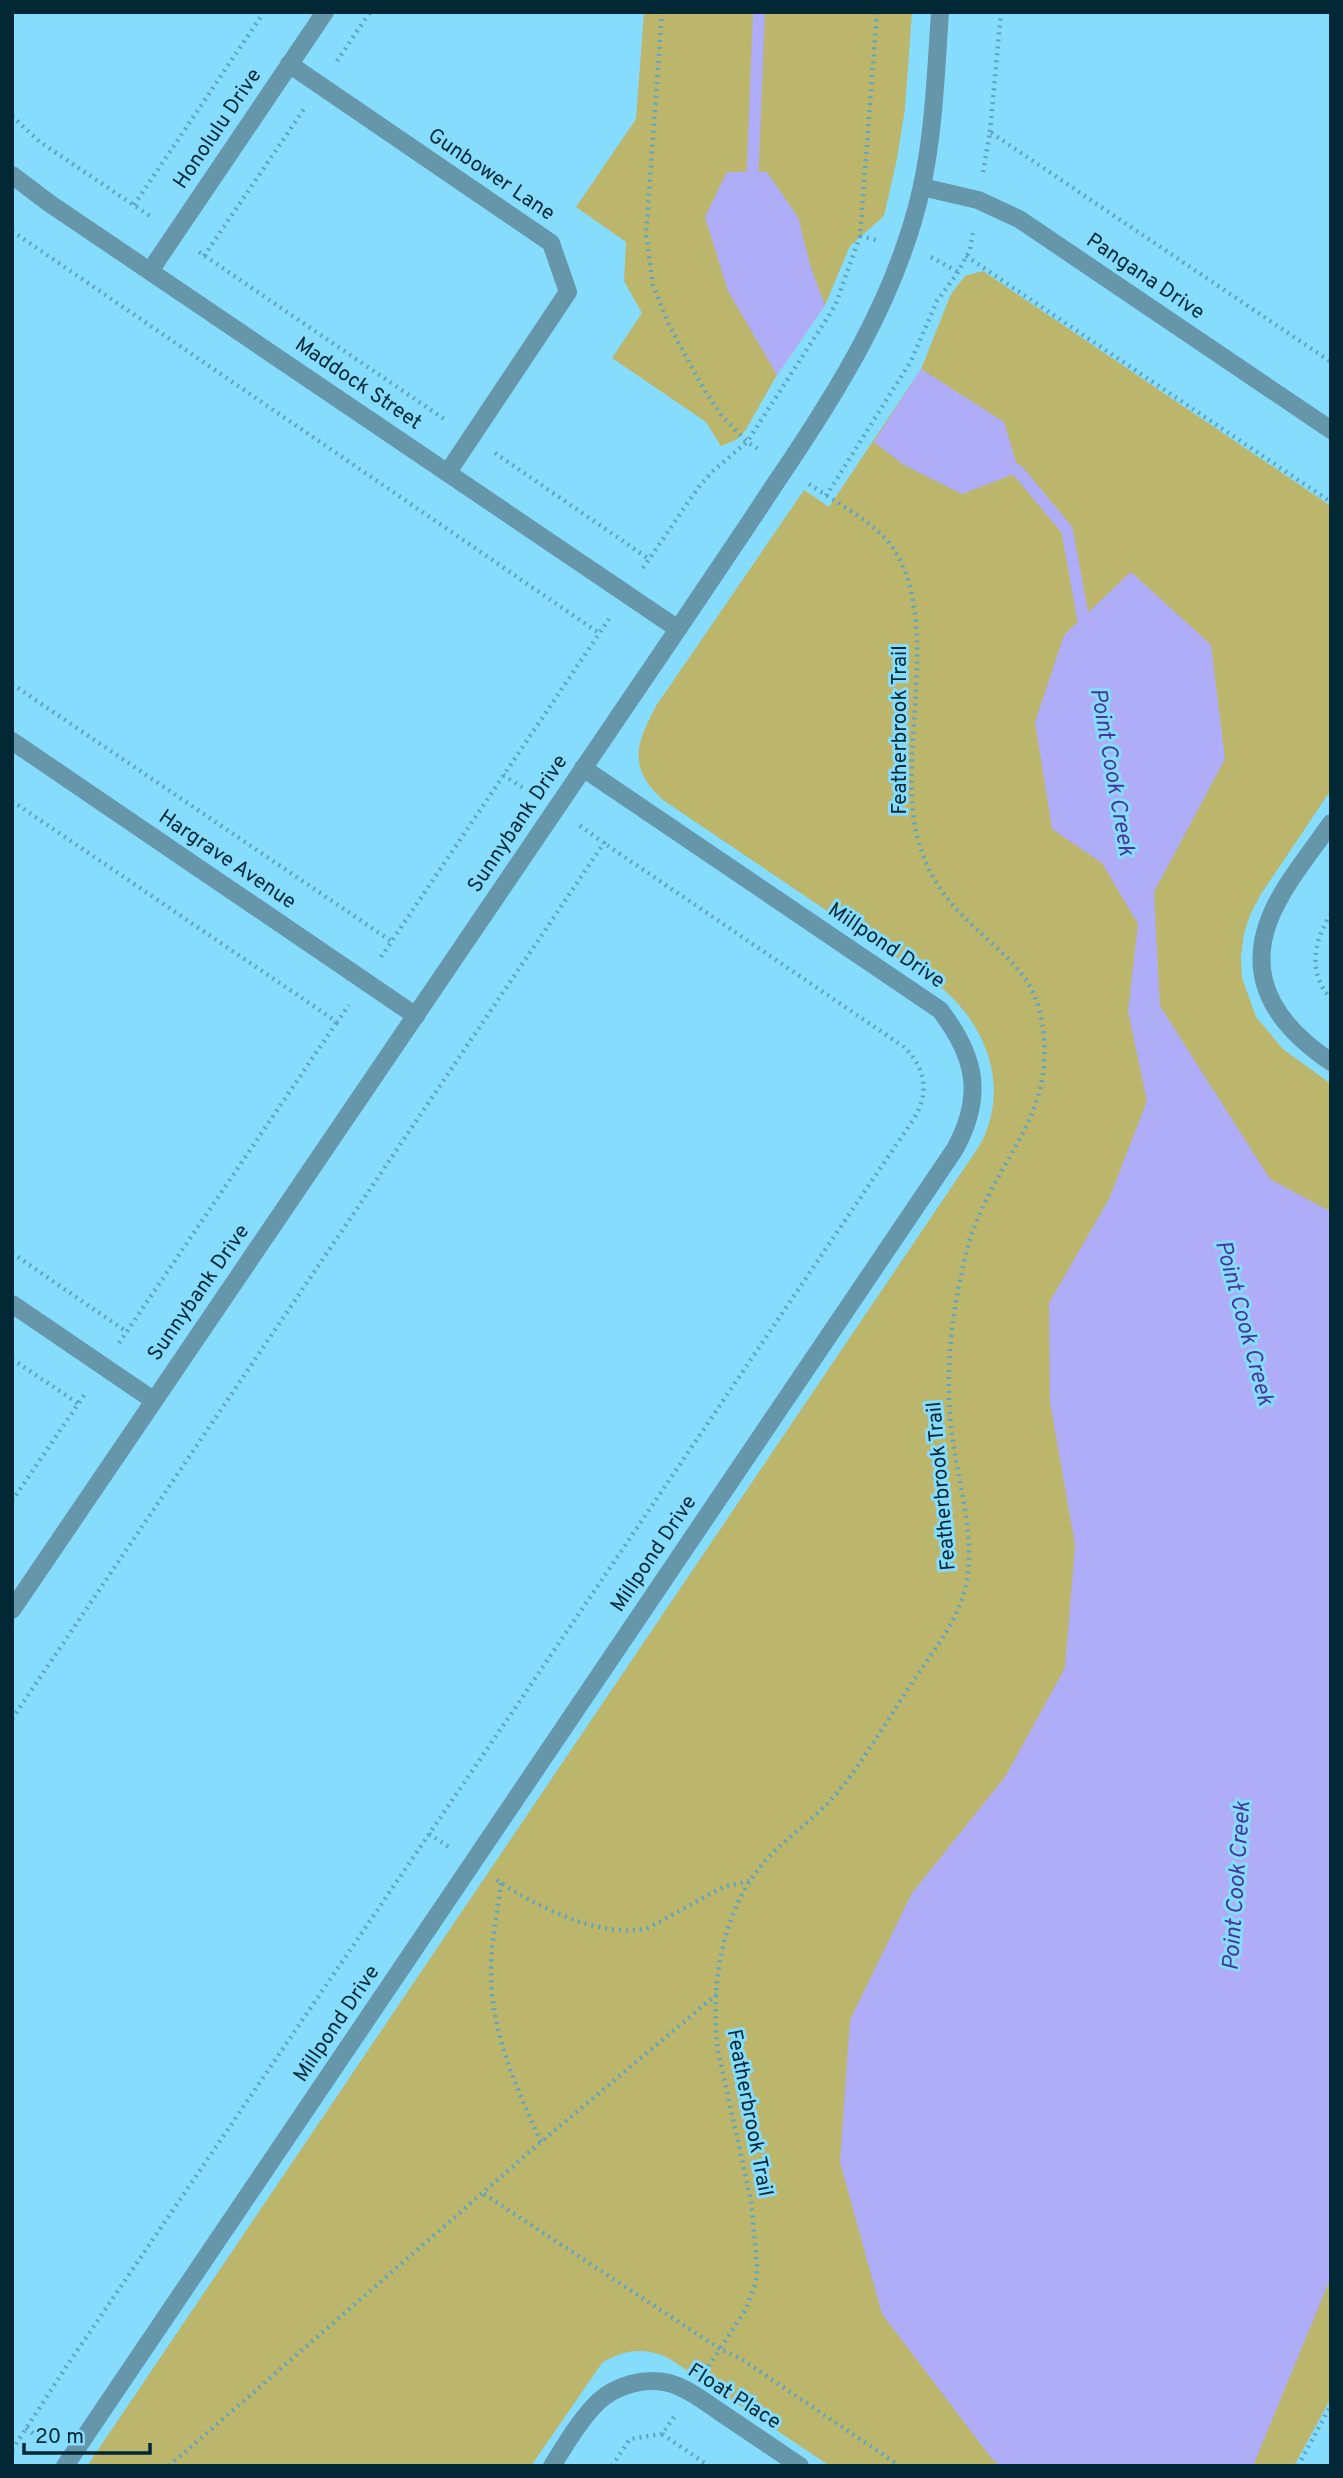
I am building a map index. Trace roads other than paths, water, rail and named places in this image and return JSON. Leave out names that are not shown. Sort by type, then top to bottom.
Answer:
[{"type":"street","name":"Honolulu Drive","points":[[150,271],[325,12]]},
{"type":"street","name":"Sunnybank Drive","points":[[12,1610],[678,629],[850,367],[884,297],[903,249],[922,187],[934,97],[940,12]]},
{"type":"street","name":"Gunbower Lane","points":[[289,64],[551,243],[568,292],[448,472]]},
{"type":"street","name":"Maddock Street","points":[[12,175],[678,629]]},
{"type":"street","name":"Pangana Drive","points":[[922,187],[978,200],[1019,219],[1331,430]]},
{"type":"street","name":"Hargrave Avenue","points":[[12,741],[416,1016]]},
{"type":"street","name":"Millpond Drive","points":[[65,2466],[955,1149],[971,1113],[974,1093],[968,1058],[960,1040],[940,1010],[583,768]]},
{"type":"street","points":[[1331,823],[1274,912],[1263,940],[1262,957],[1265,983],[1274,1006],[1290,1030],[1331,1062]]},
{"type":"street","points":[[12,1304],[153,1400]]},
{"type":"street","name":"Float Place","points":[[552,2466],[587,2414],[600,2400],[614,2390],[633,2383],[651,2381],[667,2382],[691,2393],[800,2466]]},
{"type":"water","points":[[727,172],[767,172],[798,217],[810,265],[825,305],[777,375],[728,291],[705,217]]},
{"type":"water","points":[[921,369],[1004,422],[1019,472],[962,494],[904,465],[874,442]]},
{"type":"water","points":[[1131,572],[1211,645],[1225,759],[1154,892],[1160,1006],[1270,1179],[1331,1212],[1331,2277],[1253,2466],[1002,2466],[992,2459],[882,2314],[840,2162],[850,2020],[912,1893],[1005,1777],[1065,1668],[1075,1545],[1050,1402],[1049,1303],[1109,1199],[1147,1101],[1128,1011],[1138,924],[1102,863],[1052,829],[1035,722],[1064,635]]},
{"type":"waterway","name":"Point Cook Creek","points":[[752,187],[759,12]]},
{"type":"waterway","name":"Point Cook Creek","points":[[1007,464],[1019,472],[1067,530],[1086,634]]}]
